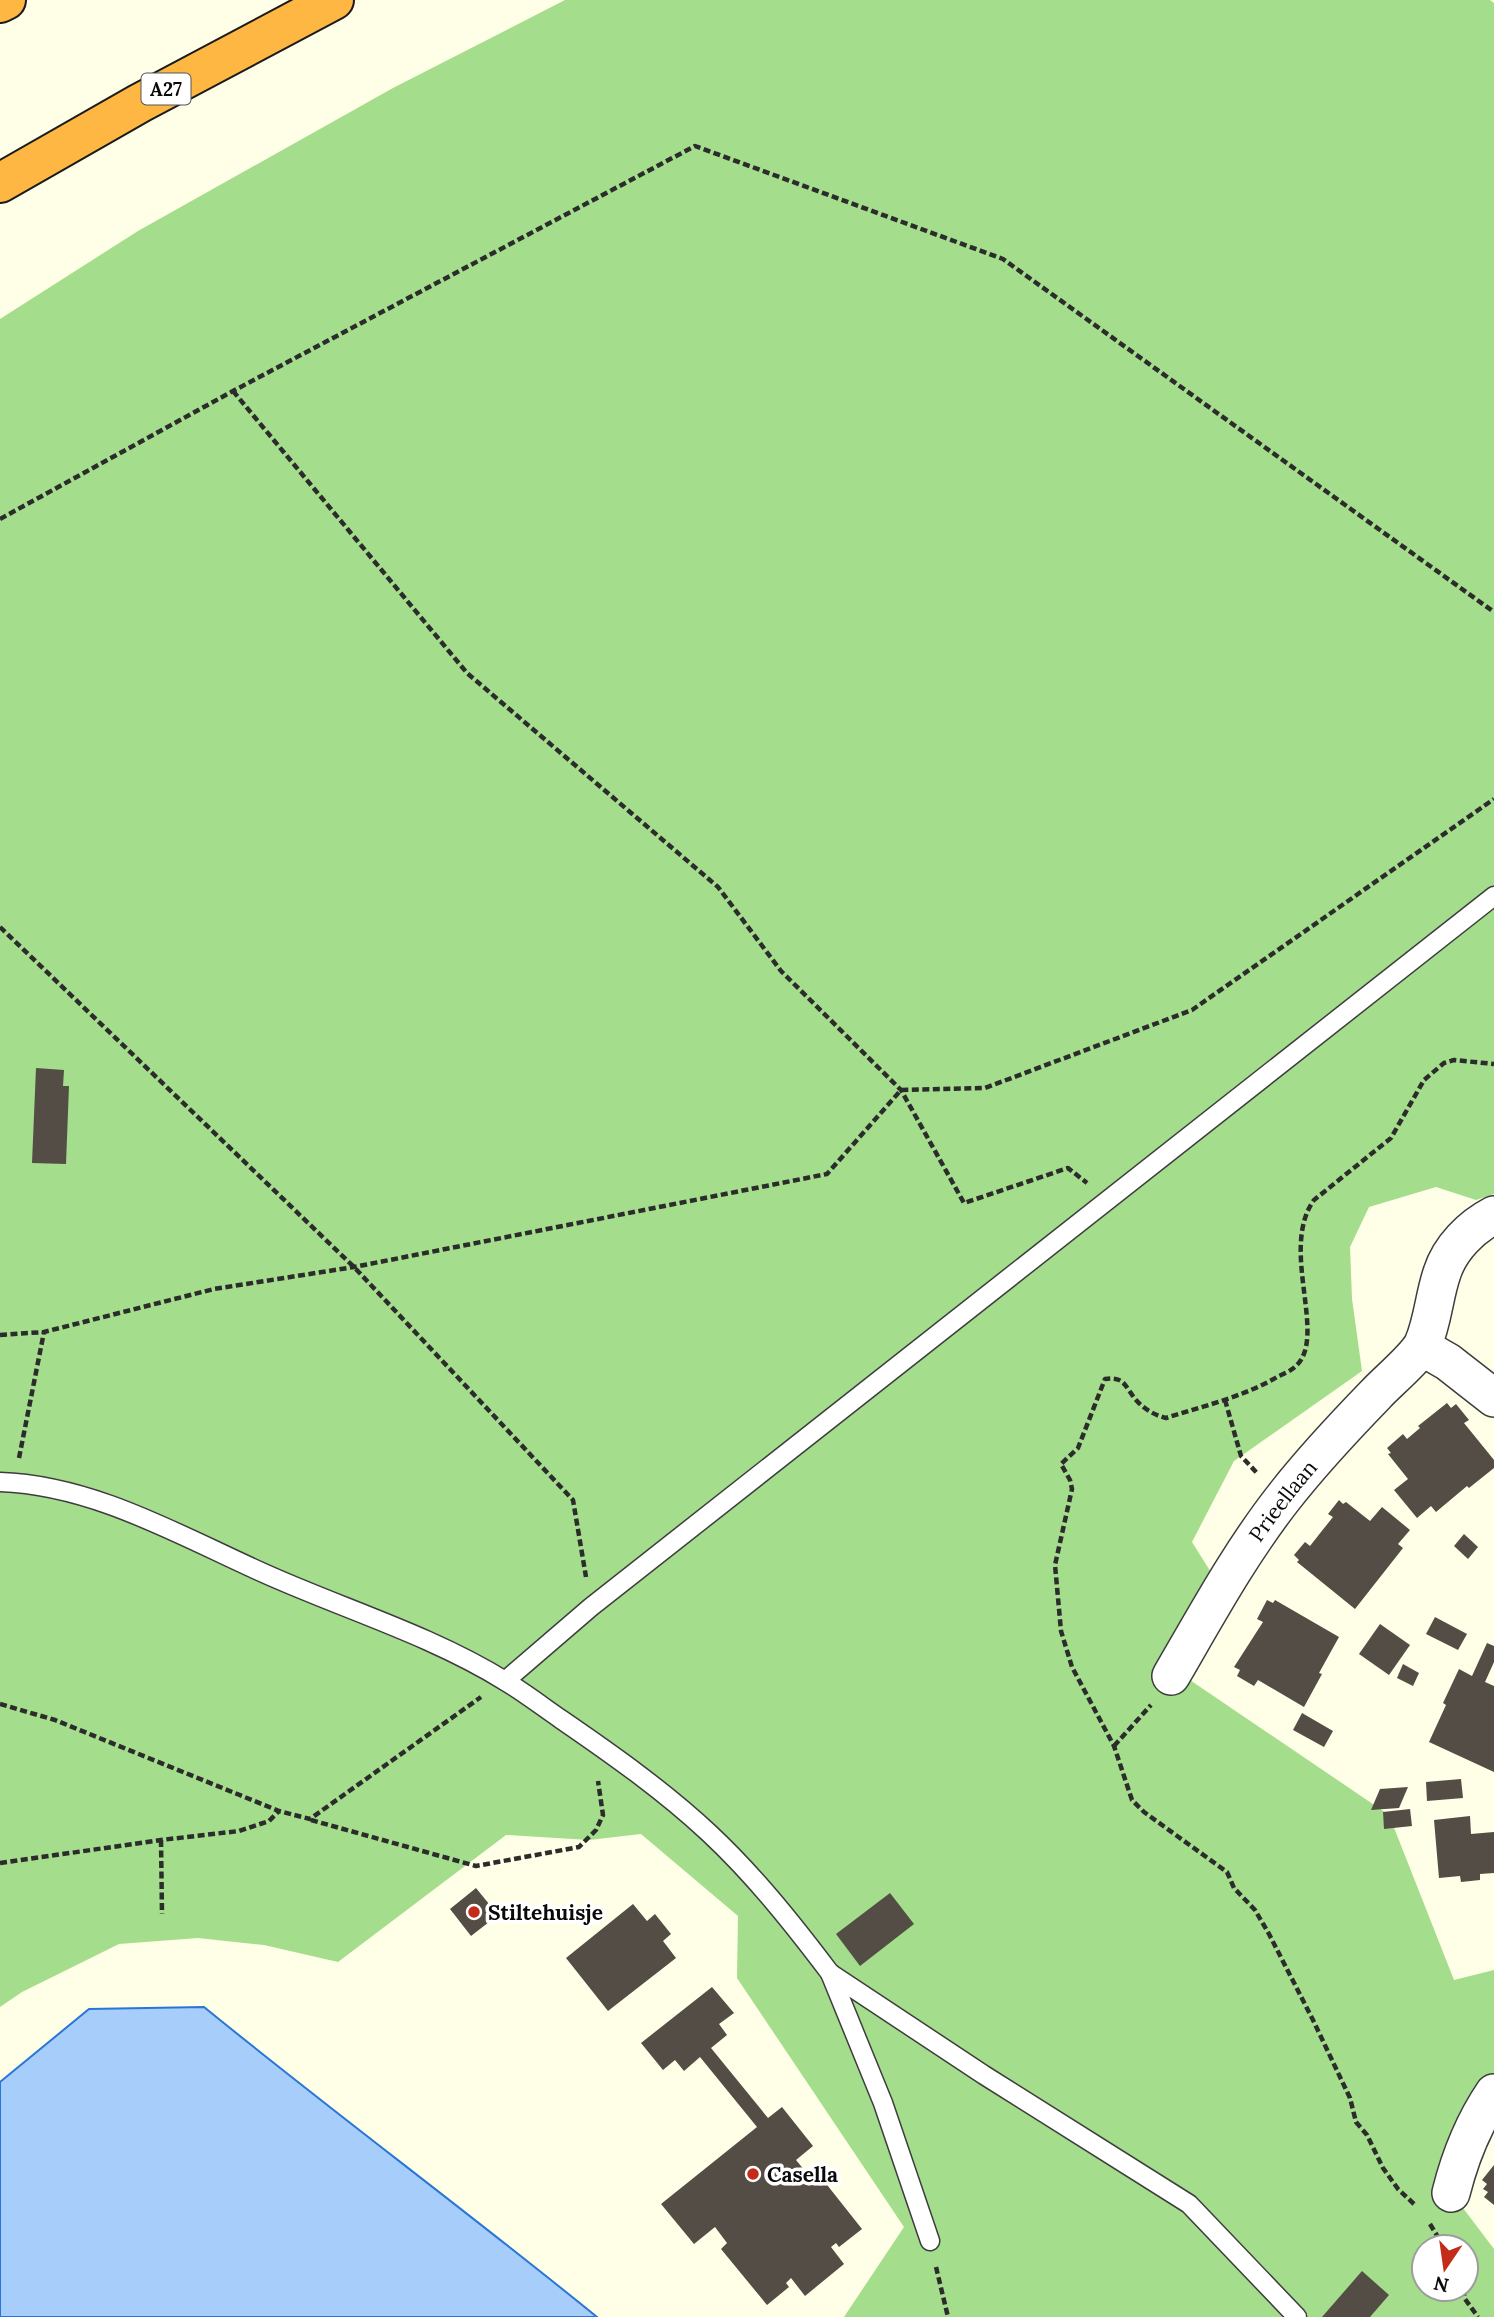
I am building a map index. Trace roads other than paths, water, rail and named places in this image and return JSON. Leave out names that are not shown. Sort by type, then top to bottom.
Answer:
[{"type":"highway","points":[[0,3],[6,0]]},
{"type":"highway","name":"A27","points":[[0,183],[140,103],[334,0]]},
{"type":"street","name":"Prieellaan","points":[[1171,1676],[1224,1586],[1284,1497],[1364,1406],[1422,1347],[1435,1310],[1442,1273],[1450,1255],[1461,1240],[1494,1215]]},
{"type":"street","points":[[1422,1347],[1448,1362],[1494,1398]]},
{"type":"street","points":[[1439,2205],[1470,2135],[1494,2093]]},
{"type":"lane","points":[[505,1681],[591,1607],[1494,896]]},
{"type":"lane","points":[[7,1482],[61,1491],[119,1508],[290,1585],[434,1645],[505,1681],[616,1757],[709,1833],[788,1917],[830,1973],[883,2103],[930,2241]]},
{"type":"lane","points":[[830,1973],[984,2075],[1189,2204],[1297,2317]]},
{"type":"water","points":[[204,2007],[597,2317],[0,2317],[0,2082],[89,2009]]},
{"type":"place","name":"Stiltehuisje","points":[[474,1912]]},
{"type":"place","name":"Casella","points":[[753,2174]]}]
